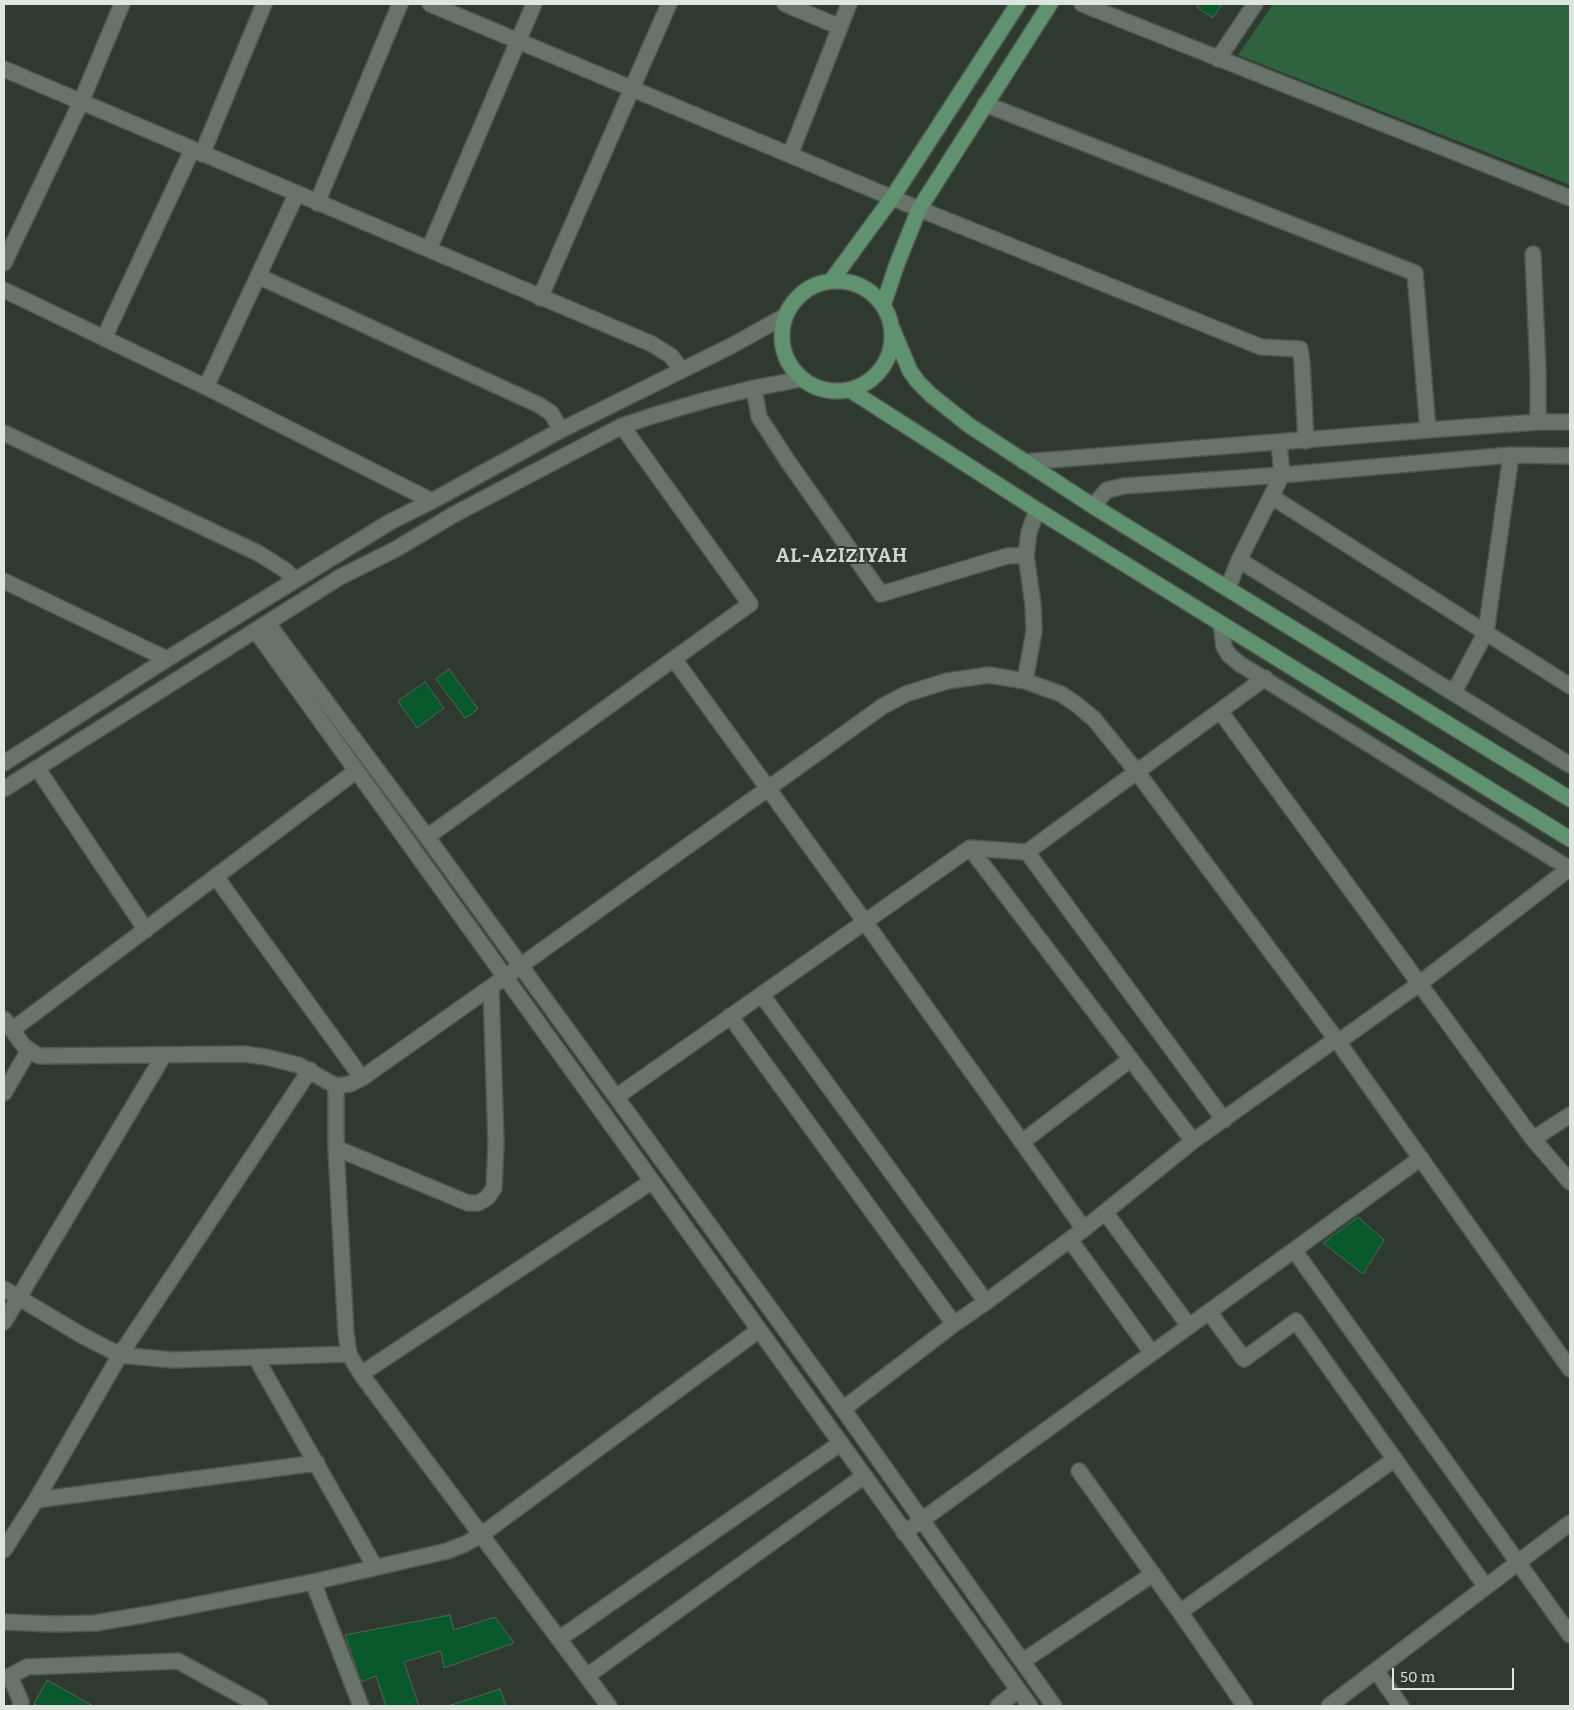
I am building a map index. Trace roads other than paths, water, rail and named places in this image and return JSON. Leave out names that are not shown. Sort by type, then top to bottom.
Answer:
[{"type":"main road","points":[[831,281],[892,198],[1018,4]]},
{"type":"main road","points":[[883,306],[919,209],[1050,4]]},
{"type":"main road","points":[[892,328],[890,352],[886,363],[871,381],[850,390],[825,390],[815,387],[802,379],[790,366],[783,350],[782,338],[785,316],[803,292],[831,281],[861,286],[869,291],[883,306],[910,371],[931,395],[970,426],[1093,506],[1570,799]]},
{"type":"main road","points":[[850,390],[1037,510],[1570,839]]},
{"type":"street","points":[[4,263],[80,102],[122,4]]},
{"type":"street","points":[[104,338],[197,152],[264,4]]},
{"type":"street","points":[[317,202],[400,4]]},
{"type":"street","points":[[430,4],[892,198],[1261,347],[1300,349],[1306,441]]},
{"type":"street","points":[[429,249],[534,4]]},
{"type":"street","points":[[540,298],[669,4]]},
{"type":"street","points":[[785,4],[840,27]]},
{"type":"street","points":[[790,155],[849,4]]},
{"type":"street","points":[[1082,4],[1570,198]]},
{"type":"street","points":[[1218,59],[1255,4]]},
{"type":"street","points":[[4,69],[658,347],[670,356],[682,370]]},
{"type":"street","points":[[985,104],[1415,273],[1428,430]]},
{"type":"street","points":[[206,387],[297,193]]},
{"type":"street","points":[[1533,254],[1538,422]]},
{"type":"street","points":[[258,276],[539,406],[551,413],[561,430]]},
{"type":"street","points":[[4,290],[206,387],[432,501]]},
{"type":"street","points":[[4,763],[166,659],[390,522],[561,430],[731,346],[785,316]]},
{"type":"street","points":[[4,789],[340,577],[396,549],[453,515],[622,426],[672,410],[754,388],[802,379]]},
{"type":"street","points":[[754,388],[759,417],[881,594],[1007,556],[1026,555]]},
{"type":"street","points":[[1024,462],[1428,430],[1538,422],[1570,422]]},
{"type":"street","points":[[427,837],[750,604],[622,426]]},
{"type":"street","points":[[4,433],[258,553],[285,570],[295,580]]},
{"type":"street","points":[[1228,588],[1239,560],[1282,475],[1279,443]]},
{"type":"street","points":[[1454,692],[1486,632],[1511,455]]},
{"type":"street","points":[[1093,506],[1107,490],[1114,487],[1282,475],[1511,455],[1570,456]]},
{"type":"street","points":[[1272,497],[1570,686]]},
{"type":"street","points":[[1025,681],[1034,631],[1033,604],[1026,555],[1029,532],[1037,510]]},
{"type":"street","points":[[1239,560],[1570,765]]},
{"type":"street","points":[[4,581],[166,659]]},
{"type":"street","points":[[842,1409],[954,1324],[1070,1240],[1193,1142],[1419,984],[1570,869],[1240,664],[1229,655],[1224,647],[1221,624]]},
{"type":"street","points":[[262,627],[356,771],[1030,1706]]},
{"type":"street","points":[[262,627],[427,837],[842,1409],[1054,1706]]},
{"type":"street","points":[[674,658],[1084,1229]]},
{"type":"street","points":[[356,771],[146,930],[8,1024],[29,1050],[39,1056],[244,1054],[266,1056],[310,1070],[336,1086],[350,1084],[362,1078],[505,978],[883,706],[926,686],[970,677],[989,675],[1025,681],[1061,694],[1076,704],[1094,719],[1137,772],[1337,1040],[1570,1369]]},
{"type":"street","points":[[616,1097],[970,848],[1027,852],[1265,678]]},
{"type":"street","points":[[1220,711],[1533,1139],[1570,1182]]},
{"type":"street","points":[[37,768],[146,930]]},
{"type":"street","points":[[970,848],[1193,1142]]},
{"type":"street","points":[[1027,852],[1224,1120]]},
{"type":"street","points":[[216,877],[362,1078]]},
{"type":"street","points":[[336,1148],[468,1203],[478,1203],[488,1198],[494,1188],[496,1143],[491,987]]},
{"type":"street","points":[[762,994],[986,1302]]},
{"type":"street","points":[[730,1016],[954,1324]]},
{"type":"street","points":[[4,1093],[29,1050]]},
{"type":"street","points":[[4,1322],[164,1055]]},
{"type":"street","points":[[1022,1142],[1130,1059]]},
{"type":"street","points":[[4,1550],[36,1500],[120,1355],[310,1070]]},
{"type":"street","points":[[336,1086],[336,1148],[346,1334],[349,1354],[361,1374],[609,1706]]},
{"type":"street","points":[[1533,1139],[1570,1115]]},
{"type":"street","points":[[904,1533],[1421,1158]]},
{"type":"street","points":[[361,1374],[651,1182]]},
{"type":"street","points":[[1105,1212],[1189,1326]]},
{"type":"street","points":[[1070,1240],[1152,1353]]},
{"type":"street","points":[[1294,1250],[1570,1635]]},
{"type":"street","points":[[4,1288],[83,1336],[120,1355],[173,1360],[349,1354]]},
{"type":"street","points":[[1209,1312],[1244,1359],[1296,1321],[1486,1587]]},
{"type":"street","points":[[4,1622],[95,1623],[313,1582],[448,1551],[466,1544],[481,1535],[760,1330]]},
{"type":"street","points":[[256,1358],[375,1567]]},
{"type":"street","points":[[558,1639],[841,1443]]},
{"type":"street","points":[[1180,1612],[1395,1459]]},
{"type":"street","points":[[36,1500],[317,1463]]},
{"type":"street","points":[[1079,1471],[1245,1706]]},
{"type":"street","points":[[587,1676],[864,1476]]},
{"type":"street","points":[[1329,1706],[1570,1523]]},
{"type":"street","points":[[1023,1661],[1153,1574]]},
{"type":"street","points":[[313,1582],[361,1706]]},
{"type":"street","points":[[20,1706],[21,1702],[10,1676],[27,1667],[178,1660],[260,1706]]},
{"type":"street","points":[[1376,1671],[1401,1706]]},
{"type":"street","points":[[998,1706],[1018,1690]]},
{"type":"district","name":"AL-AZIZIYAH","points":[[842,557]]}]
